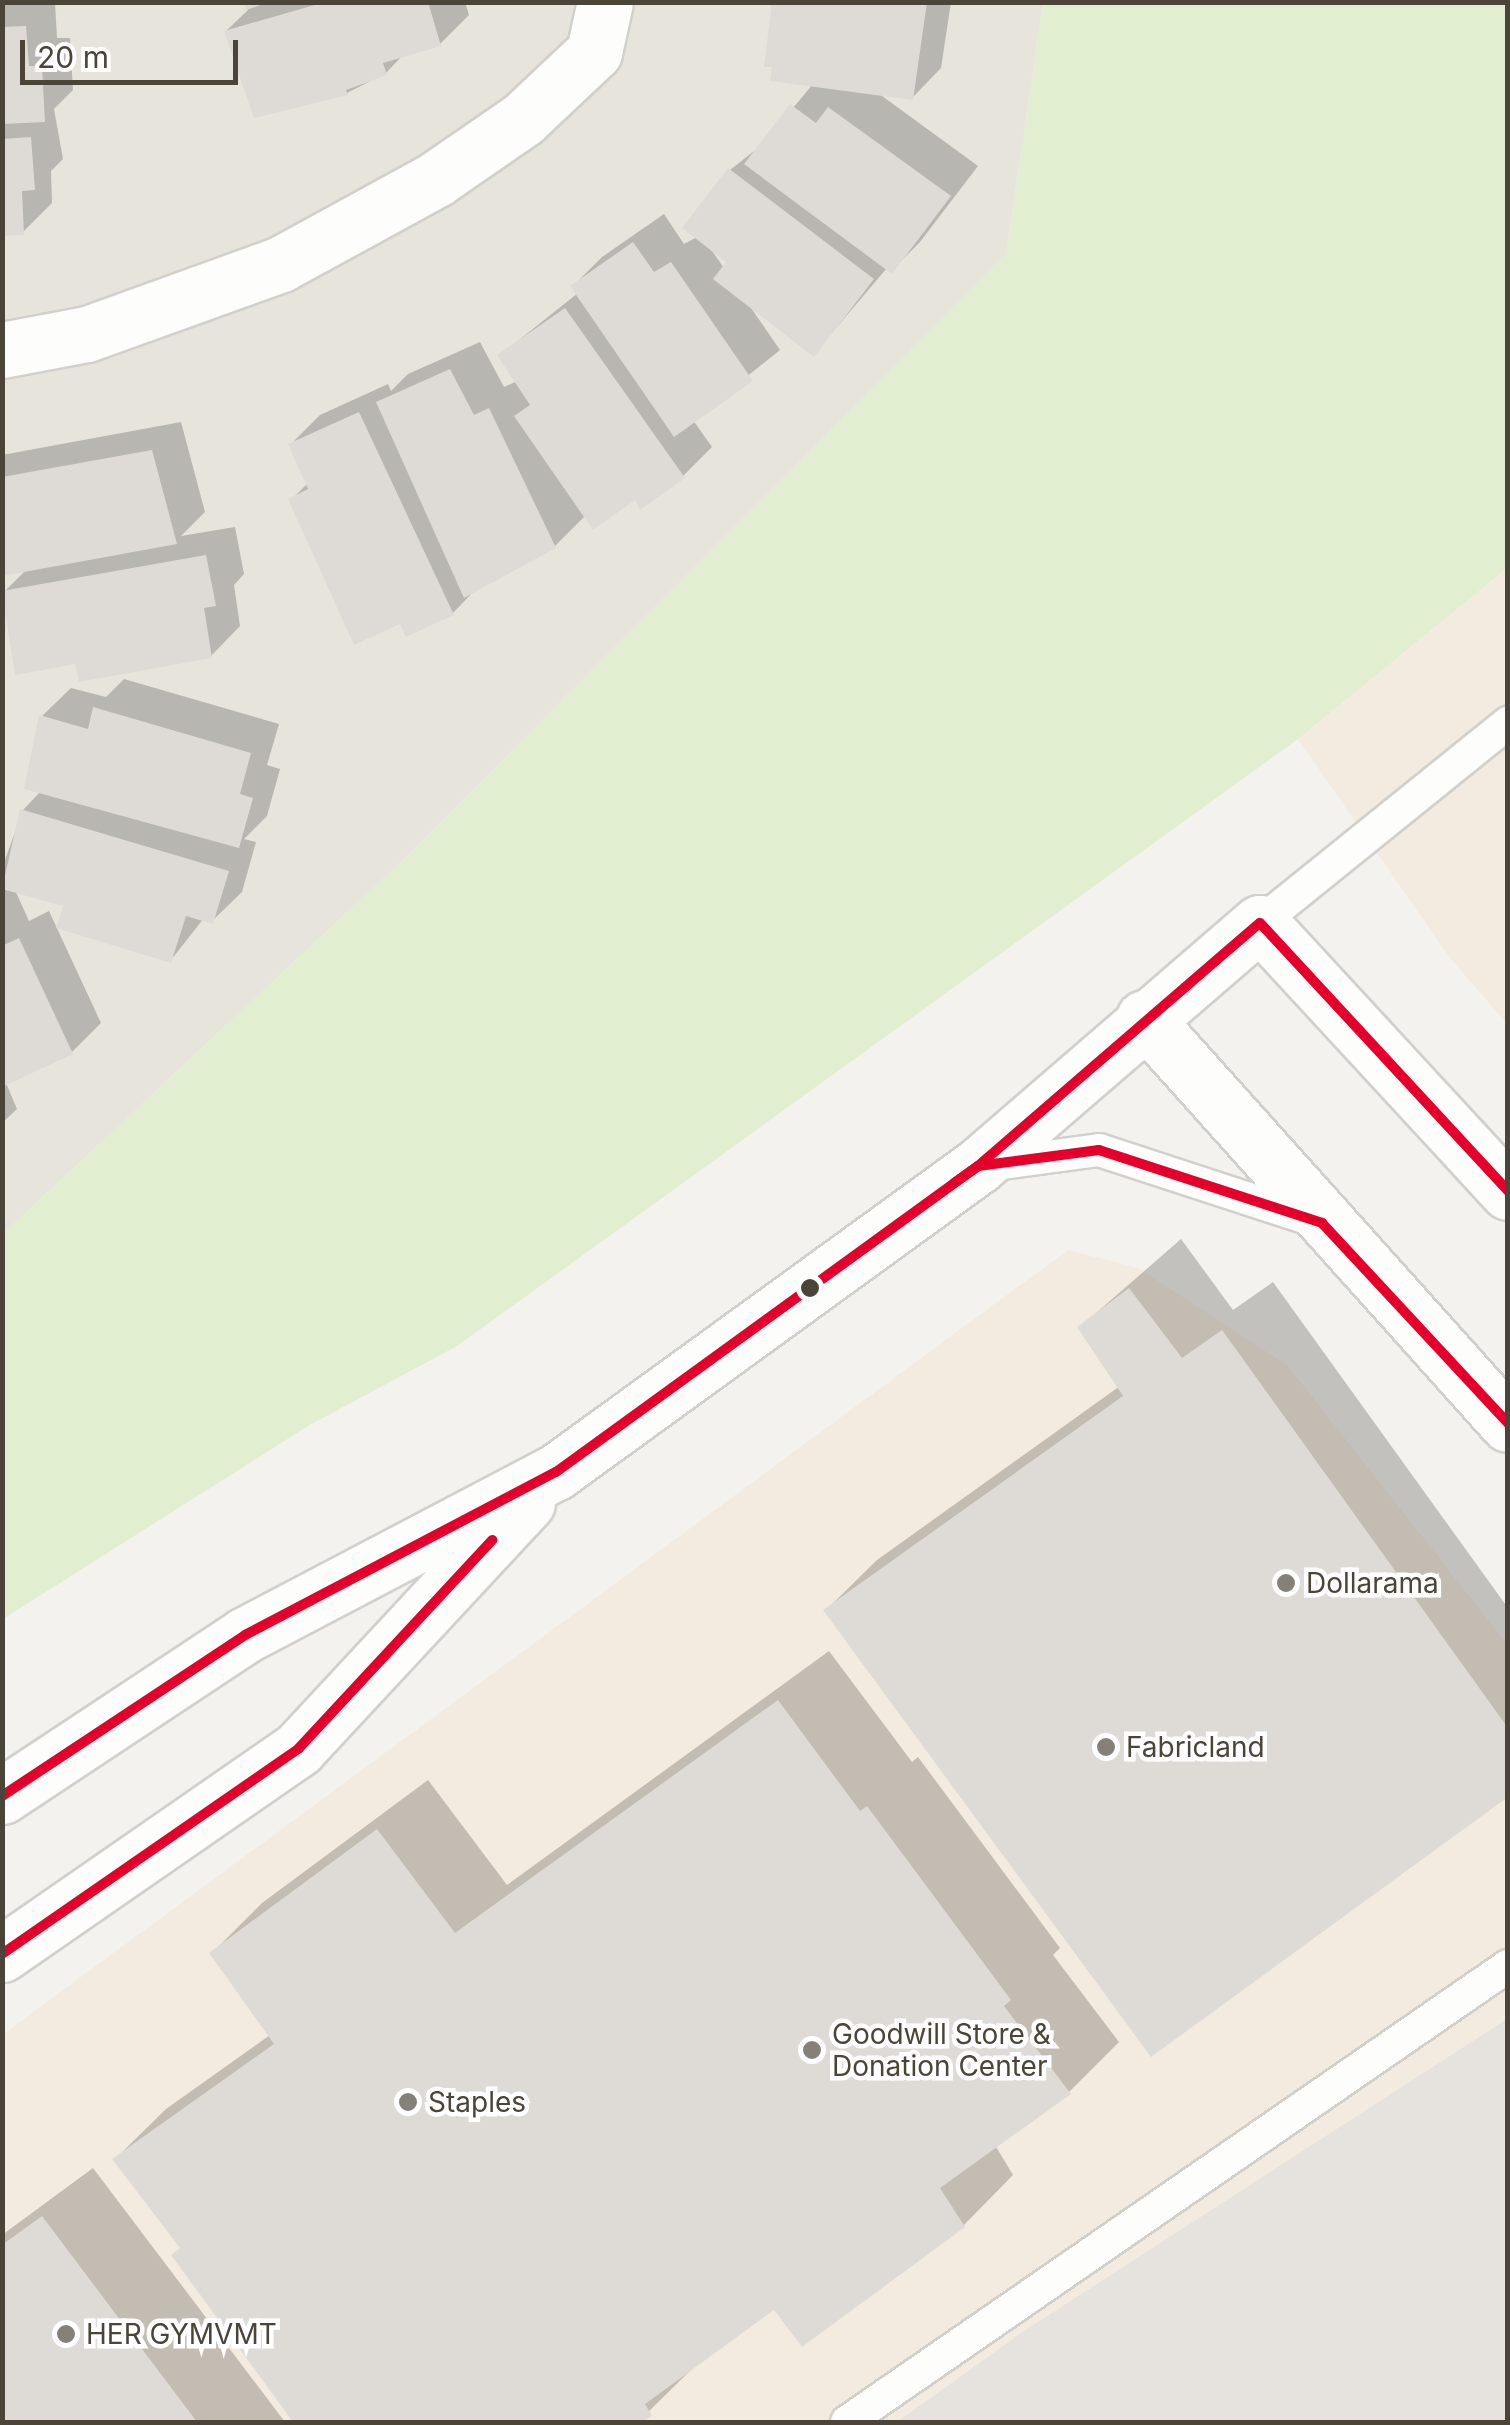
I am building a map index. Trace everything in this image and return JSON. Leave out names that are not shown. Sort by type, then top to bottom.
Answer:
[{"type":"street","points":[[2,350],[87,334],[281,264],[436,179],[523,119],[594,52],[605,2]]},
{"type":"street","points":[[2,1796],[244,1635],[556,1472],[978,1166],[1144,1018],[1260,923],[1508,1192]]},
{"type":"street","points":[[1144,1018],[1322,1222],[1508,1424]]},
{"type":"street","points":[[2,1954],[299,1748],[556,1472]]},
{"type":"lane","points":[[1260,923],[1508,724]]},
{"type":"lane","points":[[978,1166],[1100,1150],[1322,1222]]},
{"type":"lane","points":[[847,2422],[1508,1966]]},
{"type":"shaded area","points":[[3,3],[1043,3],[1006,254],[405,858],[3,1234]]},
{"type":"shaded area","points":[[1507,568],[1507,1024],[1450,958],[1298,739]]},
{"type":"shaded area","points":[[1068,1250],[1138,1268],[1287,1365],[1507,1644],[1507,2422],[3,2422],[2,2035]]},
{"type":"shaded area","points":[[1507,2019],[1507,2422],[897,2422],[1021,2333]]},
{"type":"green space","points":[[1043,3],[1507,3],[1507,568],[1298,739],[457,1346],[308,1426],[3,1619],[3,1234],[405,858],[1006,254]]},
{"type":"building","points":[[244,2],[267,2],[267,3],[246,10]]},
{"type":"building","points":[[325,2],[428,2],[441,46],[383,63],[387,75],[346,90],[348,95],[254,118],[224,31]]},
{"type":"building","points":[[772,2],[927,2],[913,100],[770,81],[772,67],[764,67]]},
{"type":"building","points":[[26,26],[29,66],[42,66],[45,122],[2,124],[2,27]]},
{"type":"building","points":[[790,104],[816,123],[828,107],[951,196],[892,274],[744,164]]},
{"type":"building","points":[[31,137],[35,190],[22,191],[24,235],[2,236],[2,139]]},
{"type":"building","points":[[728,168],[874,279],[814,357],[713,279],[726,262],[682,228]]},
{"type":"building","points":[[633,242],[654,272],[671,262],[753,381],[674,437],[570,286]]},
{"type":"building","points":[[565,308],[685,478],[640,510],[635,500],[593,530],[514,416],[530,405],[497,355]]},
{"type":"building","points":[[450,369],[474,415],[489,408],[556,548],[464,598],[376,402]]},
{"type":"building","points":[[359,412],[454,615],[406,637],[400,624],[354,645],[288,499],[308,489],[288,444]]},
{"type":"building","points":[[152,450],[177,544],[2,576],[2,477]]},
{"type":"building","points":[[206,555],[216,606],[204,608],[212,658],[79,682],[75,664],[15,675],[2,591]]},
{"type":"building","points":[[93,707],[251,753],[240,794],[253,798],[239,848],[24,789],[39,715],[88,729]]},
{"type":"building","points":[[20,809],[229,871],[213,924],[186,916],[171,963],[56,928],[63,906],[2,889]]},
{"type":"building","points":[[19,938],[73,1054],[2,1087],[2,946]]},
{"type":"building","points":[[1129,1288],[1182,1358],[1222,1330],[1508,1728],[1508,1797],[1151,2057],[823,1610],[1123,1396],[1077,1327]]},
{"type":"building","points":[[778,1700],[860,1811],[867,1806],[1011,2000],[1004,2006],[1071,2094],[940,2188],[965,2227],[802,2347],[774,2310],[645,2404],[652,2416],[643,2422],[293,2422],[171,2255],[180,2248],[112,2159],[274,2044],[209,1953],[377,1829],[455,1933]]},
{"type":"building","name":"HER GYMVMT","points":[[42,2216],[197,2422],[2,2422],[2,2245]]},
{"type":"transit line","points":[[2,1796],[245,1635],[556,1472],[978,1166],[1260,923],[1508,1191]]},
{"type":"transit line","points":[[954,1183],[978,1166],[1099,1150],[1322,1223],[1508,1423]]},
{"type":"transit line","points":[[2,1954],[299,1748],[492,1540]]},
{"type":"place","name":"Dollarama","points":[[1286,1583]]},
{"type":"place","name":"Fabricland","points":[[1106,1747]]},
{"type":"place","name":"Goodwill Store & Donation Center","points":[[812,2050]]},
{"type":"place","name":"Staples","points":[[408,2102]]},
{"type":"place","name":"HER GYMVMT","points":[[66,2334]]}]
